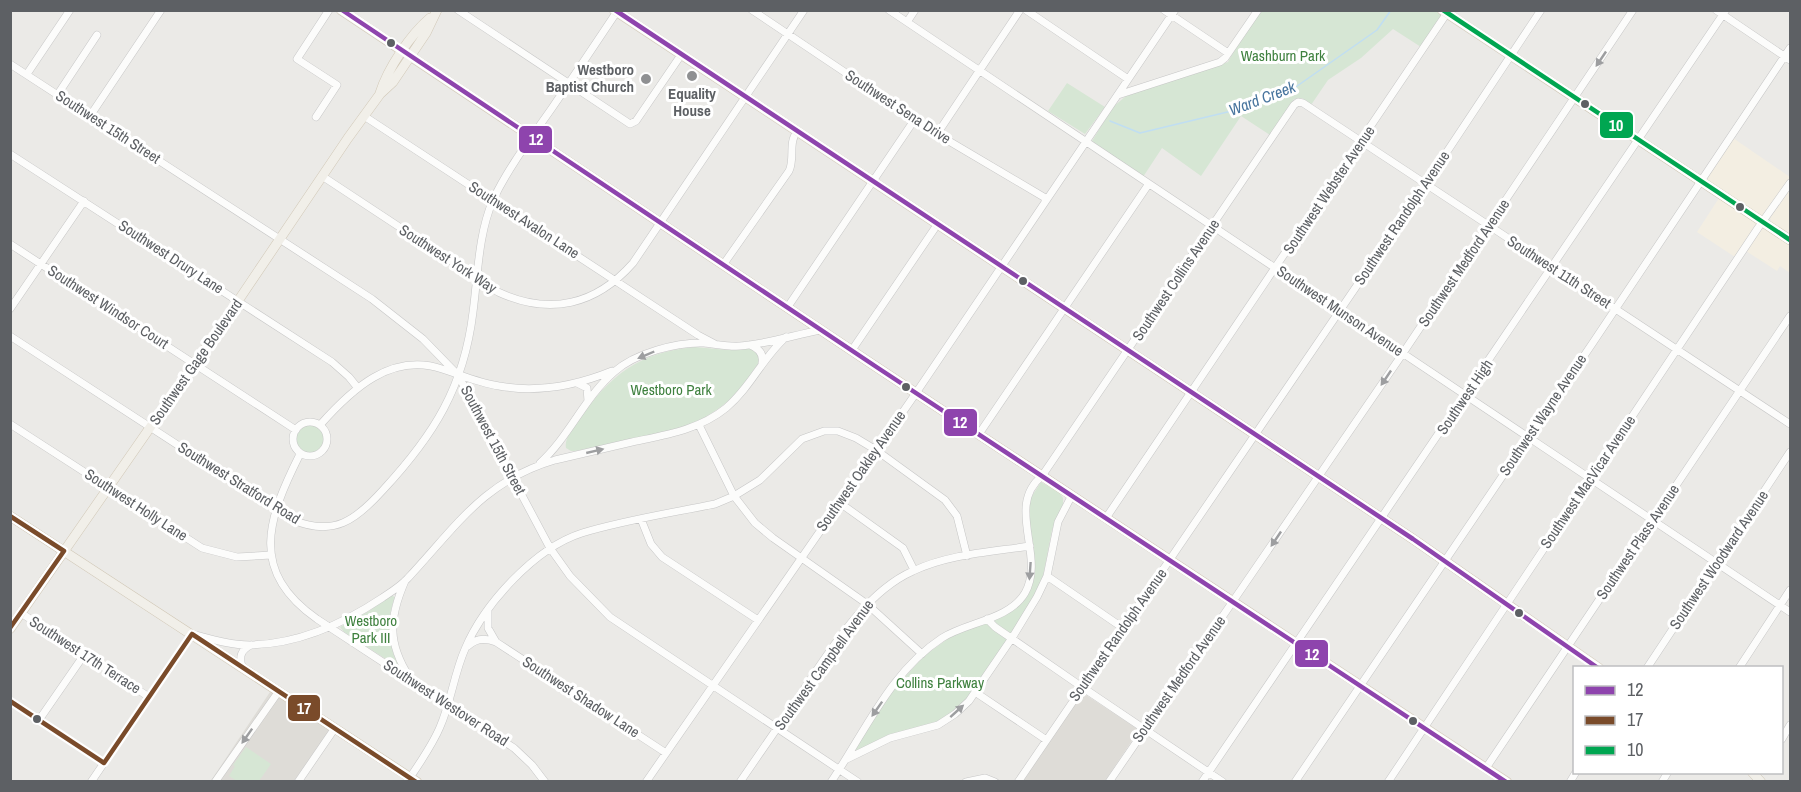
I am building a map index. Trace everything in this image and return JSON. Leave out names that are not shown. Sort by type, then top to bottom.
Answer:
[{"type":"main road","points":[[341,10],[1503,781]]},
{"type":"main road","points":[[616,11],[1445,561],[1596,666]]},
{"type":"main road","points":[[1446,12],[1791,240]]},
{"type":"main road","name":"Southwest Gage Boulevard","points":[[10,629],[364,116],[380,94],[393,82],[406,54],[426,33],[434,14]]},
{"type":"main road","points":[[10,516],[412,780]]},
{"type":"street","points":[[27,74],[70,10]]},
{"type":"street","points":[[90,116],[161,10]]},
{"type":"street","points":[[316,117],[337,85],[297,59],[329,10]]},
{"type":"street","points":[[458,10],[632,124],[681,55]]},
{"type":"street","name":"Southwest Sena Drive","points":[[752,10],[938,134],[1047,199]]},
{"type":"street","name":"Southwest York Way","points":[[322,176],[510,298],[542,305],[577,301],[598,293],[616,281],[633,263],[804,10]]},
{"type":"street","name":"Southwest Munson Avenue","points":[[889,10],[1791,612]]},
{"type":"street","points":[[907,22],[915,10]]},
{"type":"street","points":[[938,134],[1020,10]]},
{"type":"street","points":[[1026,10],[1128,79]]},
{"type":"street","points":[[1164,10],[1173,13],[1228,53]]},
{"type":"street","points":[[1118,94],[1220,62],[1258,10]]},
{"type":"street","name":"Southwest Randolph Avenue","points":[[1018,782],[1425,184],[1540,10]]},
{"type":"street","name":"Southwest Medford Avenue","points":[[1109,782],[1403,354],[1634,10]]},
{"type":"street","points":[[1716,10],[1724,13],[1788,58]]},
{"type":"street","name":"Southwest Stratford Road","points":[[10,336],[276,510],[304,525],[330,527],[358,516],[398,474],[427,438],[454,390],[468,346],[485,224],[493,201],[531,138],[616,11]]},
{"type":"street","name":"Southwest Webster Avenue","points":[[1106,518],[1362,142],[1446,12]]},
{"type":"street","name":"Southwest Oakley Avenue","points":[[646,782],[916,393],[1173,13]]},
{"type":"street","name":"Southwest High","points":[[1202,782],[1724,13]]},
{"type":"street","points":[[58,94],[97,35]]},
{"type":"street","name":"Southwest Wayne Avenue","points":[[1295,782],[1701,181],[1788,58],[1791,48]]},
{"type":"street","name":"Southwest 15th Street","points":[[10,64],[387,308],[423,339],[458,375],[550,548],[570,576],[610,617],[858,782]]},
{"type":"street","name":"Southwest 11th Street","points":[[1298,102],[1303,103],[1791,424]]},
{"type":"street","name":"Southwest Collins Avenue","points":[[831,782],[847,759],[854,742],[893,686],[922,654],[953,632],[1009,609],[1026,592],[1032,570],[1026,515],[1027,501],[1034,485],[1298,102]]},
{"type":"street","name":"Southwest Avalon Lane","points":[[364,116],[715,344]]},
{"type":"street","points":[[787,308],[915,119]]},
{"type":"street","points":[[723,265],[791,168],[793,139],[797,132]]},
{"type":"street","name":"Southwest Drury Lane","points":[[10,154],[332,362],[349,376],[357,387]]},
{"type":"street","name":"Southwest MacVicar Avenue","points":[[1388,782],[1791,183]]},
{"type":"street","points":[[979,434],[1148,185]]},
{"type":"street","points":[[10,309],[84,201]]},
{"type":"street","points":[[852,350],[937,225]]},
{"type":"street","name":"Southwest Windsor Court","points":[[10,244],[296,430]]},
{"type":"street","name":"Southwest Plass Avenue","points":[[1486,768],[1791,316]]},
{"type":"street","points":[[679,345],[687,337],[688,332],[683,325]]},
{"type":"street","points":[[320,425],[357,387],[377,375],[401,367],[430,366],[498,386],[520,389],[557,387],[577,383],[616,369],[652,352],[679,345],[750,345],[821,330]]},
{"type":"street","points":[[91,782],[192,634],[251,645],[289,640],[330,627],[366,609],[406,581],[467,511],[489,493],[538,465],[699,425],[726,408],[738,397],[786,337]]},
{"type":"street","points":[[750,345],[762,354],[762,365]]},
{"type":"street","points":[[538,465],[562,441],[588,402],[616,369]]},
{"type":"street","points":[[577,383],[583,385],[588,391],[588,402]]},
{"type":"street","points":[[309,422],[320,425],[327,435],[324,449],[313,456],[300,454],[293,441],[296,430],[299,426],[309,422]]},
{"type":"street","name":"Southwest Holly Lane","points":[[10,424],[202,548],[237,557],[271,555]]},
{"type":"street","points":[[699,425],[734,496],[763,531],[867,604],[922,654]]},
{"type":"street","points":[[412,780],[441,726],[464,650],[488,608],[502,590],[550,548],[580,534],[716,504],[734,496],[766,475],[796,443],[815,433],[824,430],[856,438],[945,500],[957,516],[967,556]]},
{"type":"street","points":[[562,441],[563,450],[574,456]]},
{"type":"street","name":"Southwest Woodward Avenue","points":[[1648,666],[1791,452]]},
{"type":"street","name":"Southwest Westover Road","points":[[300,454],[285,484],[271,532],[271,555],[278,578],[288,595],[305,611],[514,748],[532,765],[545,782]]},
{"type":"street","name":"Southwest Collins Avenue","points":[[847,759],[890,738],[938,725],[955,714],[975,692],[1033,605],[1047,576],[1054,533],[1072,495]]},
{"type":"street","points":[[840,503],[903,548],[914,570]]},
{"type":"street","points":[[641,519],[651,544],[662,557],[758,620]]},
{"type":"street","name":"Southwest Campbell Avenue","points":[[740,782],[824,659],[867,604],[884,588],[914,570],[951,558],[1029,546]]},
{"type":"street","points":[[1047,576],[1123,628]]},
{"type":"street","points":[[406,581],[395,605],[392,632],[399,659],[413,682]]},
{"type":"street","points":[[1740,666],[1791,590]]},
{"type":"street","points":[[488,608],[486,618],[488,628],[496,642]]},
{"type":"street","name":"Southwest 17th Terrace","points":[[21,613],[149,697]]},
{"type":"street","points":[[987,618],[1082,687],[1224,782]]},
{"type":"street","points":[[464,650],[475,641],[489,639],[496,642]]},
{"type":"street","name":"Southwest Shadow Lane","points":[[496,642],[666,753]]},
{"type":"street","points":[[242,667],[241,654],[244,648],[251,645]]},
{"type":"street","points":[[39,720],[84,655]]},
{"type":"street","points":[[215,782],[279,691]]},
{"type":"street","points":[[975,692],[1046,740]]},
{"type":"street","points":[[10,701],[104,763]]},
{"type":"street","points":[[298,782],[335,728]]},
{"type":"street","points":[[966,782],[985,778],[995,782]]},
{"type":"shaded area","points":[[1733,138],[1790,177],[1767,213],[1762,216],[1708,181],[1707,178]]},
{"type":"shaded area","points":[[1790,189],[1790,235],[1772,223],[1770,218]]},
{"type":"shaded area","points":[[1719,198],[1757,223],[1735,257],[1697,232]]},
{"type":"shaded area","points":[[1762,228],[1790,245],[1790,273],[1780,266],[1777,271],[1746,251]]},
{"type":"shaded area","points":[[270,692],[326,726],[329,731],[294,781],[210,782]]},
{"type":"shaded area","points":[[1083,693],[1139,730],[1105,781],[1020,782]]},
{"type":"green space","name":"Washburn Park","points":[[1436,10],[1441,16],[1421,47],[1393,29],[1361,58],[1328,80],[1311,105],[1302,98],[1294,99],[1270,135],[1241,116],[1201,176],[1162,148],[1143,177],[1092,141],[1113,107],[1126,96],[1228,62],[1260,11]]},
{"type":"green space","points":[[1067,83],[1105,107],[1085,134],[1048,111]]},
{"type":"green space","name":"Westboro Park","points":[[695,347],[728,350],[752,348],[758,353],[760,361],[733,397],[695,422],[635,440],[575,451],[566,448],[566,441],[572,430],[602,390],[615,378],[642,360],[658,354]]},
{"type":"green space","points":[[310,424],[316,425],[324,433],[324,445],[316,453],[310,454],[304,453],[296,445],[295,439],[296,433],[304,425]]},
{"type":"green space","name":"Collins Parkway","points":[[1041,482],[1059,492],[1063,498],[1063,504],[1052,530],[1043,576],[1028,608],[1006,643],[968,697],[953,712],[936,722],[895,733],[853,752],[852,749],[894,689],[924,656],[953,635],[1006,615],[1033,579],[1034,558],[1028,510],[1030,499]]},
{"type":"green space","name":"Westboro Park III","points":[[390,595],[395,597],[390,614],[389,630],[397,663],[395,665],[344,632],[340,627],[369,611]]},
{"type":"green space","points":[[246,747],[271,764],[259,781],[237,781],[229,776],[235,766],[233,765]]},
{"type":"waterway","name":"Ward Creek","points":[[1110,121],[1140,133],[1244,108],[1290,91],[1377,30],[1391,10]]},
{"type":"transit line","name":"12","points":[[342,10],[878,368],[1506,782]]},
{"type":"transit line","name":"12","points":[[615,10],[1413,539],[1595,666]]},
{"type":"transit line","name":"10","points":[[1443,10],[1790,240]]},
{"type":"transit line","name":"17","points":[[10,516],[64,551]]},
{"type":"transit line","name":"17","points":[[10,628],[64,551]]},
{"type":"transit line","name":"17","points":[[192,634],[416,782]]},
{"type":"transit line","name":"17","points":[[104,763],[192,634]]},
{"type":"transit line","name":"17","points":[[10,701],[104,763]]},
{"type":"place","name":"Equality House","points":[[692,76]]},
{"type":"place","name":"Westboro Baptist Church","points":[[646,79]]}]
